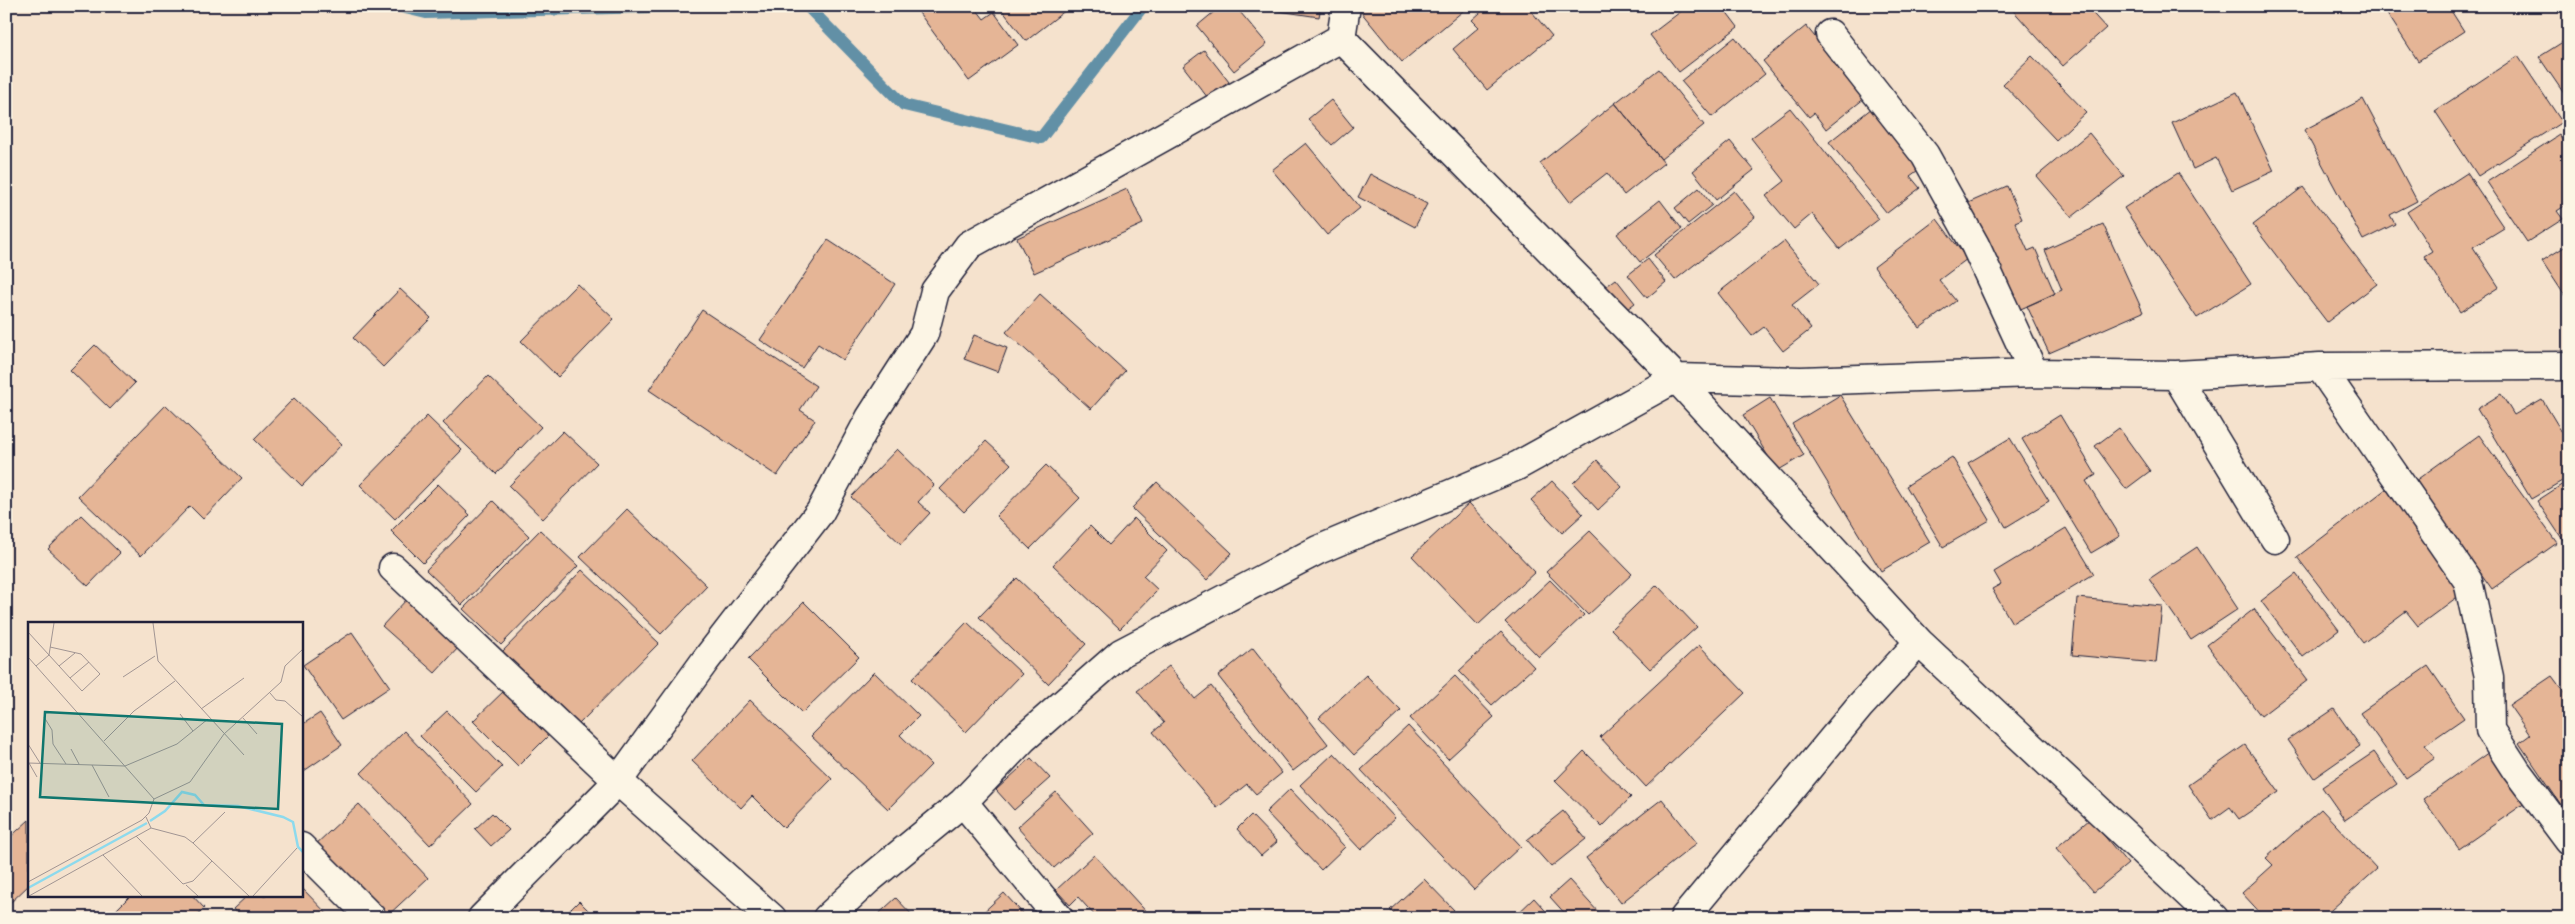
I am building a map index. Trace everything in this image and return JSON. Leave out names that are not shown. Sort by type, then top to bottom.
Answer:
[{"type":"street","points":[[1341,38],[1346,6]]},
{"type":"street","points":[[1830,34],[1925,155],[1974,245],[2034,372]]},
{"type":"street","points":[[1341,38],[1676,378],[1919,642],[2214,918]]},
{"type":"street","points":[[482,918],[618,781],[705,662],[820,512],[870,418],[924,334],[935,292],[969,245],[1341,38]]},
{"type":"street","points":[[827,918],[868,880],[964,802],[1023,739],[1122,653],[1318,550],[1517,466],[1676,378],[1801,382],[2034,372],[2176,375],[2320,367],[2569,366]]},
{"type":"street","points":[[2320,367],[2468,581],[2489,677],[2490,730],[2516,770],[2569,841]]},
{"type":"street","points":[[2176,375],[2275,539]]},
{"type":"street","points":[[393,568],[618,781],[772,918]]},
{"type":"street","points":[[1684,918],[1859,707],[1919,642]]},
{"type":"street","points":[[964,802],[1059,918]]},
{"type":"street","points":[[302,848],[372,918]]},
{"type":"building","points":[[914,6],[974,6],[984,19],[994,12],[1018,45],[969,81]]},
{"type":"building","points":[[999,6],[1071,6],[1026,41]]},
{"type":"building","points":[[1221,6],[1235,6],[1267,44],[1234,71],[1197,26]]},
{"type":"building","points":[[1272,6],[1321,6],[1319,17],[1272,10]]},
{"type":"building","points":[[1356,6],[1459,6],[1463,11],[1402,62]]},
{"type":"building","points":[[1488,6],[1527,6],[1552,36],[1487,90],[1453,49],[1479,27],[1472,20]]},
{"type":"building","points":[[1688,6],[1722,6],[1738,27],[1679,72],[1650,35]]},
{"type":"building","points":[[2009,6],[2086,6],[2106,28],[2063,66]]},
{"type":"building","points":[[2398,6],[2448,6],[2464,31],[2418,61],[2387,13]]},
{"type":"building","points":[[1806,26],[1865,98],[1826,129],[1814,113],[1809,117],[1763,61]]},
{"type":"building","points":[[1735,37],[1765,74],[1712,117],[1681,81]]},
{"type":"building","points":[[2569,38],[2569,101],[2539,57]]},
{"type":"building","points":[[1204,50],[1229,82],[1208,98],[1183,66]]},
{"type":"building","points":[[2032,56],[2086,112],[2056,140],[2003,84]]},
{"type":"building","points":[[2518,56],[2562,122],[2478,176],[2435,111]]},
{"type":"building","points":[[1659,69],[1704,125],[1661,159],[1615,103]]},
{"type":"building","points":[[2237,92],[2274,171],[2232,190],[2216,158],[2193,169],[2172,123]]},
{"type":"building","points":[[2363,99],[2417,201],[2390,215],[2395,224],[2363,240],[2304,130]]},
{"type":"building","points":[[1331,100],[1353,127],[1332,145],[1308,119]]},
{"type":"building","points":[[1615,103],[1664,163],[1624,195],[1607,173],[1570,202],[1540,163]]},
{"type":"building","points":[[1790,108],[1879,219],[1840,249],[1812,214],[1794,229],[1766,196],[1785,181],[1751,138]]},
{"type":"building","points":[[1872,108],[1921,168],[1910,176],[1920,188],[1887,213],[1829,142]]},
{"type":"building","points":[[2089,133],[2124,176],[2072,217],[2037,176]]},
{"type":"building","points":[[2559,135],[2569,151],[2569,203],[2557,211],[2563,219],[2527,242],[2487,182]]},
{"type":"building","points":[[1730,141],[1754,170],[1716,200],[1693,171]]},
{"type":"building","points":[[1306,143],[1360,208],[1327,235],[1272,170]]},
{"type":"building","points":[[2178,173],[2251,284],[2197,318],[2124,208]]},
{"type":"building","points":[[2467,173],[2504,228],[2473,247],[2499,287],[2460,312],[2424,256],[2432,251],[2407,212]]},
{"type":"building","points":[[1370,174],[1427,204],[1415,227],[1358,197]]},
{"type":"building","points":[[2007,186],[2022,219],[2015,222],[2028,251],[2035,248],[2055,294],[2016,311],[1968,203]]},
{"type":"building","points":[[2303,187],[2377,284],[2327,322],[2253,225]]},
{"type":"building","points":[[1699,188],[1712,205],[1688,224],[1675,208]]},
{"type":"building","points":[[1127,189],[1143,224],[1034,273],[1017,238]]},
{"type":"building","points":[[1734,191],[1755,217],[1675,280],[1654,255]]},
{"type":"building","points":[[1660,200],[1682,229],[1640,262],[1617,234]]},
{"type":"building","points":[[1937,219],[1967,259],[1939,280],[1956,301],[1920,328],[1874,267]]},
{"type":"building","points":[[2103,224],[2143,312],[2049,353],[2027,306],[2062,290],[2045,250]]},
{"type":"building","points":[[828,240],[895,284],[843,360],[818,344],[802,368],[760,340]]},
{"type":"building","points":[[1784,241],[1819,284],[1792,305],[1811,329],[1783,351],[1764,327],[1752,336],[1718,293]]},
{"type":"building","points":[[2569,244],[2569,302],[2542,261]]},
{"type":"building","points":[[1648,259],[1666,282],[1647,298],[1628,275]]},
{"type":"building","points":[[1616,279],[1635,303],[1623,312],[1604,288]]},
{"type":"building","points":[[577,284],[614,319],[558,377],[521,341]]},
{"type":"building","points":[[400,289],[431,318],[383,367],[353,338]]},
{"type":"building","points":[[1040,294],[1125,371],[1091,409],[1006,332]]},
{"type":"building","points":[[702,310],[816,386],[800,410],[815,420],[777,476],[649,390]]},
{"type":"building","points":[[974,335],[1007,348],[998,372],[964,359]]},
{"type":"building","points":[[95,345],[135,383],[110,409],[70,370]]},
{"type":"building","points":[[488,376],[541,427],[496,474],[443,423]]},
{"type":"building","points":[[2501,394],[2514,415],[2542,399],[2569,444],[2569,477],[2531,499],[2477,409]]},
{"type":"building","points":[[1840,395],[1930,542],[1881,571],[1792,424]]},
{"type":"building","points":[[294,398],[342,444],[302,486],[254,439]]},
{"type":"building","points":[[1770,398],[1804,455],[1777,471],[1743,415]]},
{"type":"building","points":[[166,405],[242,478],[203,519],[190,506],[141,556],[78,496]]},
{"type":"building","points":[[2060,415],[2096,475],[2086,481],[2120,536],[2091,553],[2022,439]]},
{"type":"building","points":[[427,416],[462,450],[395,519],[360,485]]},
{"type":"building","points":[[2119,428],[2150,471],[2126,489],[2095,446]]},
{"type":"building","points":[[563,431],[597,463],[543,519],[509,486]]},
{"type":"building","points":[[2479,435],[2557,543],[2492,589],[2415,481]]},
{"type":"building","points":[[2010,438],[2049,501],[2006,527],[1968,463]]},
{"type":"building","points":[[986,441],[1011,464],[964,512],[940,489]]},
{"type":"building","points":[[897,449],[934,485],[918,502],[930,513],[901,544],[851,497]]},
{"type":"building","points":[[1952,457],[1990,520],[1943,547],[1906,486]]},
{"type":"building","points":[[1597,460],[1622,487],[1598,510],[1573,483]]},
{"type":"building","points":[[1046,465],[1080,498],[1030,549],[996,516]]},
{"type":"building","points":[[2569,480],[2569,549],[2537,501]]},
{"type":"building","points":[[1552,481],[1583,514],[1562,533],[1531,500]]},
{"type":"building","points":[[1157,482],[1232,553],[1207,580],[1132,508]]},
{"type":"building","points":[[438,484],[470,515],[423,563],[391,531]]},
{"type":"building","points":[[2386,489],[2464,592],[2418,626],[2406,611],[2363,643],[2297,557]]},
{"type":"building","points":[[493,501],[529,536],[462,605],[426,570]]},
{"type":"building","points":[[1469,503],[1535,572],[1478,625],[1412,556]]},
{"type":"building","points":[[627,509],[707,586],[661,634],[580,557]]},
{"type":"building","points":[[81,515],[120,553],[88,586],[48,549]]},
{"type":"building","points":[[1134,518],[1167,551],[1143,576],[1158,590],[1120,629],[1053,565],[1090,526],[1109,545]]},
{"type":"building","points":[[2066,528],[2094,574],[2012,623],[1992,589],[2001,584],[1994,572]]},
{"type":"building","points":[[540,530],[578,566],[501,645],[463,609]]},
{"type":"building","points":[[1590,531],[1632,574],[1588,615],[1546,572]]},
{"type":"building","points":[[2197,547],[2238,609],[2191,640],[2149,579]]},
{"type":"building","points":[[582,570],[659,643],[577,726],[501,653]]},
{"type":"building","points":[[2296,574],[2339,630],[2303,657],[2261,601]]},
{"type":"building","points":[[1017,578],[1086,644],[1048,684],[979,617]]},
{"type":"building","points":[[1550,580],[1584,615],[1539,657],[1505,622]]},
{"type":"building","points":[[1657,585],[1697,627],[1650,669],[1611,629]]},
{"type":"building","points":[[2077,598],[2162,606],[2156,663],[2072,655]]},
{"type":"building","points":[[407,599],[459,647],[435,673],[382,626]]},
{"type":"building","points":[[804,602],[859,657],[802,713],[748,659]]},
{"type":"building","points":[[2254,609],[2308,680],[2261,716],[2207,645]]},
{"type":"building","points":[[967,622],[1022,674],[966,732],[912,679]]},
{"type":"building","points":[[352,632],[390,687],[341,720],[303,665]]},
{"type":"building","points":[[1501,632],[1534,667],[1492,705],[1459,671]]},
{"type":"building","points":[[1699,645],[1745,693],[1646,787],[1600,737]]},
{"type":"building","points":[[1253,648],[1328,744],[1293,771],[1218,676]]},
{"type":"building","points":[[1169,666],[1195,699],[1211,686],[1282,773],[1256,794],[1247,784],[1217,808],[1153,732],[1164,723],[1137,691]]},
{"type":"building","points":[[2428,666],[2464,718],[2425,745],[2435,758],[2406,778],[2360,713]]},
{"type":"building","points":[[874,672],[919,716],[900,735],[931,765],[888,809],[811,736]]},
{"type":"building","points":[[1366,675],[1401,711],[1354,755],[1319,718]]},
{"type":"building","points":[[1455,676],[1494,717],[1448,759],[1410,718]]},
{"type":"building","points":[[2552,676],[2569,699],[2569,810],[2566,812],[2519,743],[2530,735],[2509,705]]},
{"type":"building","points":[[508,687],[552,732],[518,766],[473,721]]},
{"type":"building","points":[[750,700],[832,779],[784,828],[752,796],[741,808],[692,761]]},
{"type":"building","points":[[2334,709],[2360,746],[2314,778],[2288,740]]},
{"type":"building","points":[[447,711],[502,767],[476,792],[420,736]]},
{"type":"building","points":[[320,713],[342,745],[302,772],[302,722],[303,724]]},
{"type":"building","points":[[1408,726],[1521,846],[1474,890],[1361,770]]},
{"type":"building","points":[[404,731],[473,804],[430,845],[361,773]]},
{"type":"building","points":[[2245,745],[2279,792],[2239,819],[2230,807],[2212,820],[2188,785]]},
{"type":"building","points":[[1584,751],[1631,797],[1602,827],[1555,781]]},
{"type":"building","points":[[2374,752],[2397,784],[2345,820],[2322,787]]},
{"type":"building","points":[[2489,752],[2525,803],[2459,849],[2423,799]]},
{"type":"building","points":[[1334,753],[1395,818],[1361,850],[1300,785]]},
{"type":"building","points":[[1031,758],[1050,778],[1014,810],[996,790]]},
{"type":"building","points":[[1290,789],[1345,847],[1321,870],[1266,812]]},
{"type":"building","points":[[1056,792],[1093,833],[1054,868],[1017,827]]},
{"type":"building","points":[[1662,799],[1697,843],[1621,903],[1586,858]]},
{"type":"building","points":[[359,804],[428,878],[385,918],[314,846]]},
{"type":"building","points":[[2321,809],[2377,869],[2322,918],[2265,918],[2242,893],[2273,865],[2266,858]]},
{"type":"building","points":[[1563,811],[1586,839],[1551,867],[1527,840]]},
{"type":"building","points":[[492,813],[509,830],[491,846],[475,829]]},
{"type":"building","points":[[1251,815],[1277,842],[1261,856],[1237,829]]},
{"type":"building","points":[[2090,819],[2128,864],[2094,892],[2056,848]]},
{"type":"building","points":[[28,821],[28,886],[9,904],[6,901],[6,841]]},
{"type":"building","points":[[1094,855],[1152,918],[1097,918],[1078,897],[1070,905],[1056,890]]},
{"type":"building","points":[[1424,879],[1454,910],[1446,918],[1398,918],[1390,910]]},
{"type":"building","points":[[1569,880],[1600,914],[1596,918],[1569,918],[1550,897]]},
{"type":"building","points":[[302,888],[331,918],[241,918],[233,909],[247,896],[302,896]]},
{"type":"building","points":[[1004,893],[1027,918],[977,918]]},
{"type":"building","points":[[130,896],[193,896],[204,908],[194,918],[120,918],[114,912]]},
{"type":"building","points":[[896,898],[915,918],[874,918]]},
{"type":"building","points":[[1534,898],[1552,918],[1513,918]]},
{"type":"building","points":[[579,901],[596,918],[562,918]]},
{"type":"waterway","points":[[397,6],[426,13],[687,6]]},
{"type":"waterway","points":[[807,6],[904,105],[1041,138],[1143,6]]}]
